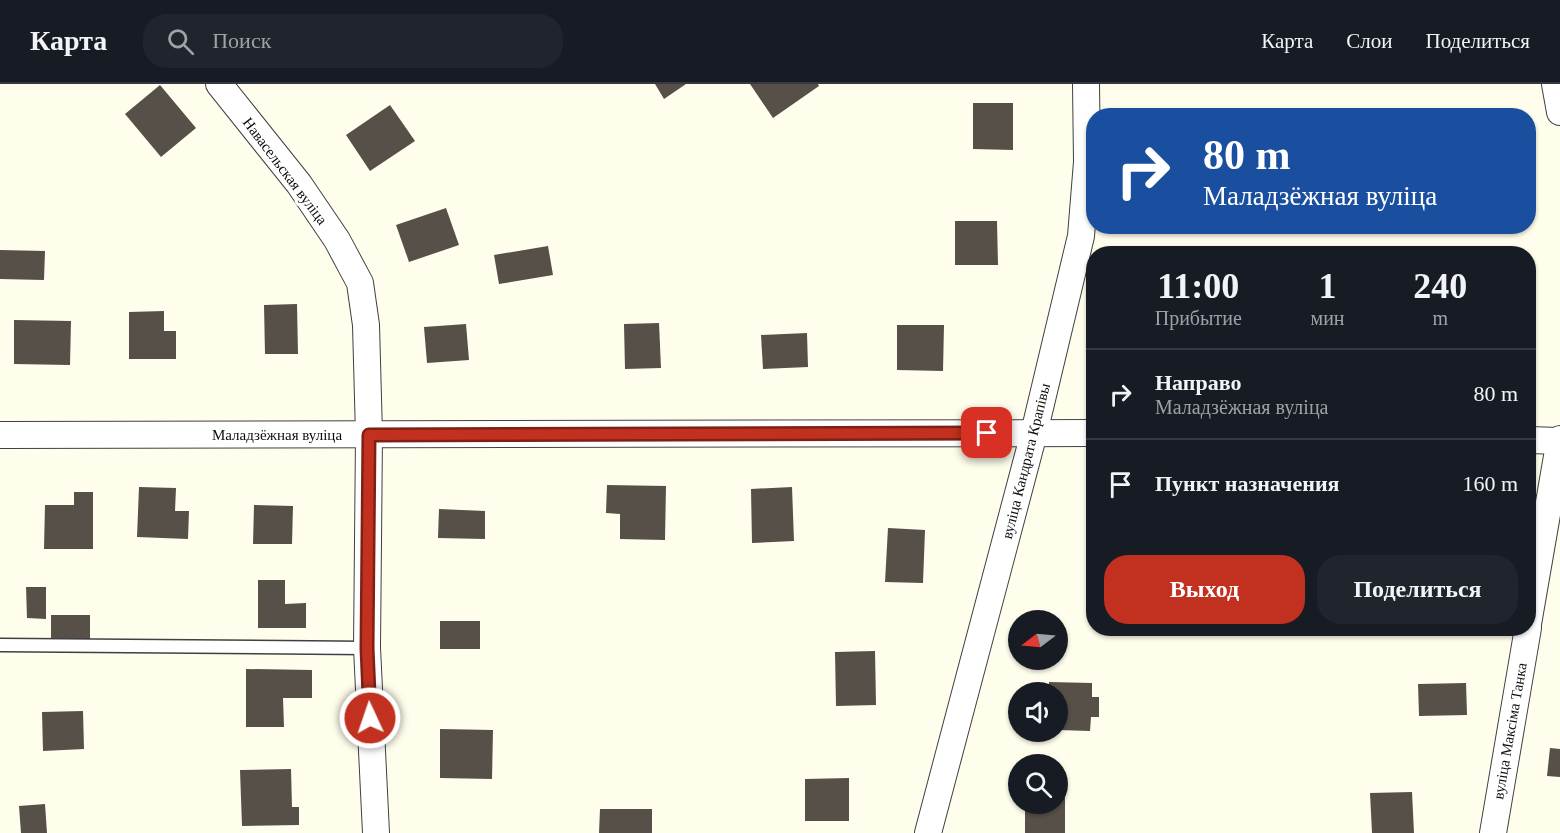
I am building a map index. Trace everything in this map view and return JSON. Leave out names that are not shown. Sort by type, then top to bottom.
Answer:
[{"type":"street","name":"Навасельская вуліца","points":[[219,84],[299,184],[337,240],[360,283],[366,325],[369,435],[367,648],[376,833]]},
{"type":"street","name":"вуліца Кандрата Крапівы","points":[[1086,84],[1086,108]]},
{"type":"street","points":[[1555,84],[1560,112]]},
{"type":"street","name":"вуліца Кандрата Крапівы","points":[[928,833],[1034,433],[1081,236],[1086,174]]},
{"type":"street","name":"Маладзёжная вуліца","points":[[0,435],[1086,434]]},
{"type":"street","points":[[1536,440],[1560,440],[1536,578]]},
{"type":"street","name":"вуліца Максіма Танка","points":[[1493,833],[1527,636]]},
{"type":"lane","points":[[0,645],[367,648]]},
{"type":"building","points":[[655,84],[686,84],[664,99]]},
{"type":"building","points":[[750,84],[818,84],[819,86],[773,118]]},
{"type":"building","points":[[160,85],[196,128],[161,157],[125,114]]},
{"type":"building","points":[[973,103],[1013,103],[1013,150],[973,149]]},
{"type":"building","points":[[390,105],[415,141],[370,171],[346,135]]},
{"type":"building","points":[[446,208],[459,245],[409,262],[396,225]]},
{"type":"building","points":[[955,221],[997,221],[998,265],[955,265]]},
{"type":"building","points":[[548,246],[553,275],[499,284],[494,255]]},
{"type":"building","points":[[0,250],[45,251],[44,280],[0,279]]},
{"type":"building","points":[[297,304],[298,354],[265,354],[264,305]]},
{"type":"building","points":[[164,311],[164,331],[176,331],[176,359],[129,359],[129,312]]},
{"type":"building","points":[[14,320],[71,321],[70,365],[14,364]]},
{"type":"building","points":[[659,323],[661,368],[625,369],[624,324]]},
{"type":"building","points":[[466,324],[469,360],[427,363],[424,327]]},
{"type":"building","points":[[897,325],[944,325],[943,371],[897,370]]},
{"type":"building","points":[[807,333],[808,367],[763,369],[761,335]]},
{"type":"building","points":[[607,485],[666,486],[665,540],[620,539],[620,514],[606,513]]},
{"type":"building","points":[[139,487],[176,488],[175,511],[189,511],[188,539],[137,537]]},
{"type":"building","points":[[792,487],[794,541],[752,543],[751,489]]},
{"type":"building","points":[[74,492],[93,492],[93,549],[44,549],[45,505],[74,505]]},
{"type":"building","points":[[254,505],[293,506],[292,544],[253,544]]},
{"type":"building","points":[[439,509],[485,511],[485,539],[438,538]]},
{"type":"building","points":[[888,528],[925,530],[923,583],[885,582]]},
{"type":"building","points":[[258,580],[285,580],[285,604],[306,603],[306,628],[258,628]]},
{"type":"building","points":[[26,587],[46,587],[46,619],[27,618]]},
{"type":"building","points":[[51,615],[90,615],[90,639],[51,640]]},
{"type":"building","points":[[440,621],[480,621],[480,649],[440,649]]},
{"type":"building","points":[[875,651],[876,705],[836,706],[835,652]]},
{"type":"building","points":[[246,669],[312,670],[312,698],[283,698],[284,727],[246,727]]},
{"type":"building","points":[[1068,682],[1092,683],[1092,697],[1099,697],[1099,717],[1091,717],[1090,731],[1068,730]]},
{"type":"building","points":[[1466,683],[1467,715],[1419,716],[1418,684]]},
{"type":"building","points":[[83,711],[84,749],[43,751],[42,712]]},
{"type":"building","points":[[440,729],[493,730],[492,779],[440,778]]},
{"type":"building","points":[[1550,748],[1560,749],[1560,777],[1547,776]]},
{"type":"building","points":[[291,769],[292,807],[299,807],[299,825],[242,826],[240,770]]},
{"type":"building","points":[[849,778],[849,821],[805,821],[805,779]]},
{"type":"building","points":[[1412,792],[1414,833],[1372,833],[1370,793]]},
{"type":"building","points":[[45,804],[47,833],[21,833],[19,806]]},
{"type":"building","points":[[600,809],[652,809],[652,833],[599,833]]},
{"type":"building","points":[[1025,814],[1065,814],[1065,833],[1025,833]]},
{"type":"route","points":[[370,718],[367,648],[369,435],[987,433]]}]
